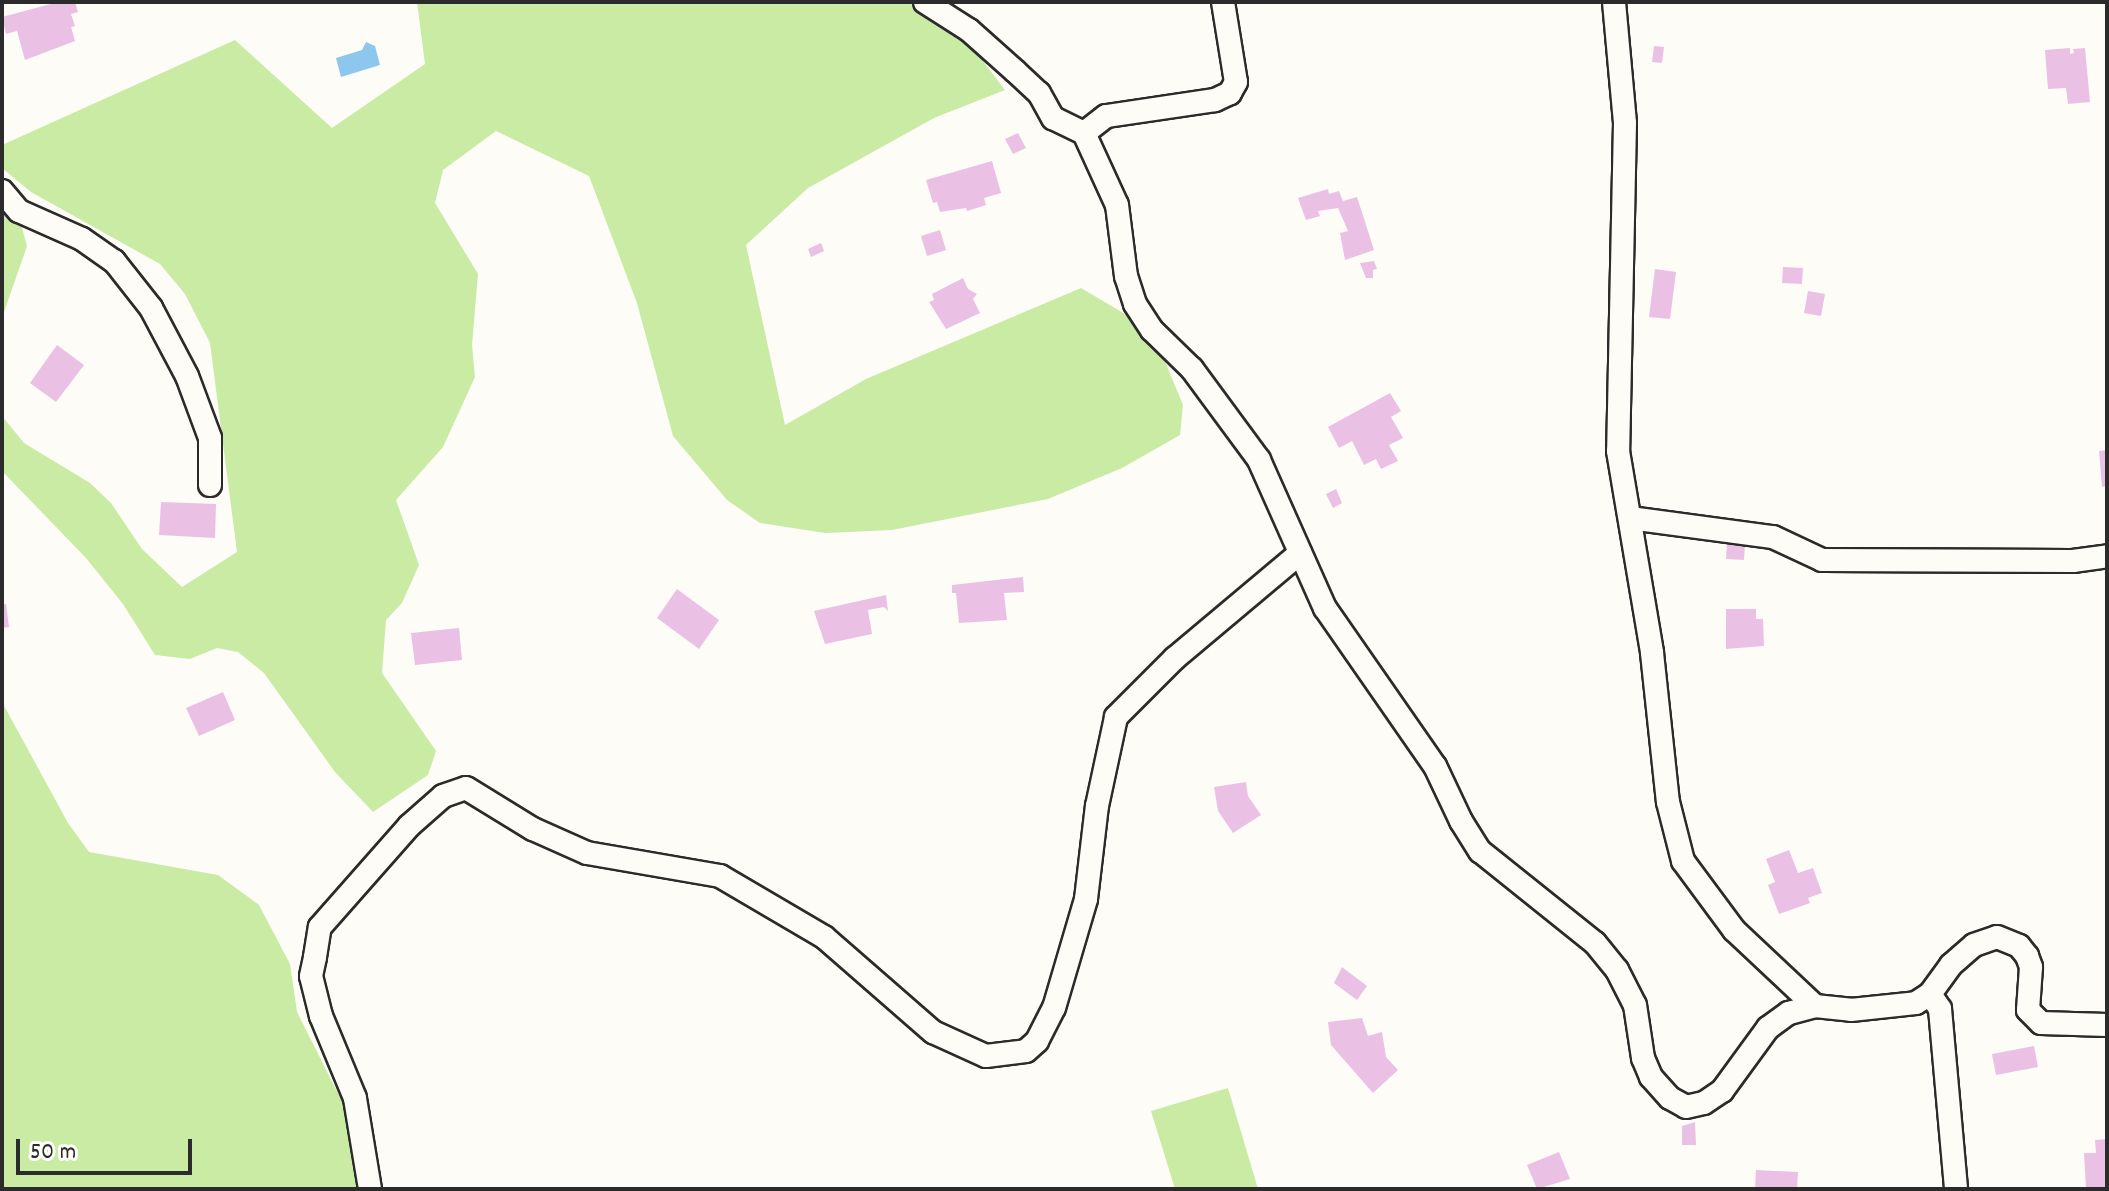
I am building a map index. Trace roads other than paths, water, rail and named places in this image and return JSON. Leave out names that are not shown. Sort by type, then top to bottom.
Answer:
[{"type":"street","points":[[925,2],[969,30],[1015,71],[1039,93],[1053,118],[1084,133],[1117,205],[1126,276],[1135,304],[1152,330],[1192,369],[1259,460],[1277,494],[1325,608],[1435,766],[1461,821],[1480,851],[1595,943],[1617,970],[1635,1005],[1643,1058],[1651,1077],[1670,1098],[1686,1107],[1704,1103],[1722,1091],[1768,1028],[1789,1013],[1815,1006],[1851,1010],[1916,1003],[1930,994],[1951,965],[1974,945],[1997,937],[2009,940],[2027,956],[2031,967],[2028,1010],[2041,1023],[2057,1026],[2107,1025]]},
{"type":"street","points":[[1084,133],[1106,116],[1215,100],[1230,93],[1236,82],[1223,2]]},
{"type":"street","points":[[1614,2],[1625,123],[1618,451],[1652,653],[1668,802],[1683,861],[1734,930],[1815,1006]]},
{"type":"street","points":[[2,191],[19,211],[82,239],[114,261],[151,308],[187,376],[210,438],[210,485]]},
{"type":"street","points":[[1630,518],[1773,537],[1822,560],[2073,561],[2107,556]]},
{"type":"street","points":[[370,1189],[355,1098],[321,1016],[311,976],[320,927],[409,826],[443,796],[466,788],[533,829],[587,853],[720,876],[824,937],[933,1032],[986,1056],[1026,1051],[1037,1041],[1054,1008],[1086,899],[1097,806],[1116,717],[1175,658],[1300,553]]},
{"type":"street","points":[[1930,994],[1940,1009],[1956,1189]]},
{"type":"water","points":[[366,42],[375,46],[380,65],[341,77],[336,58],[362,50]]}]
